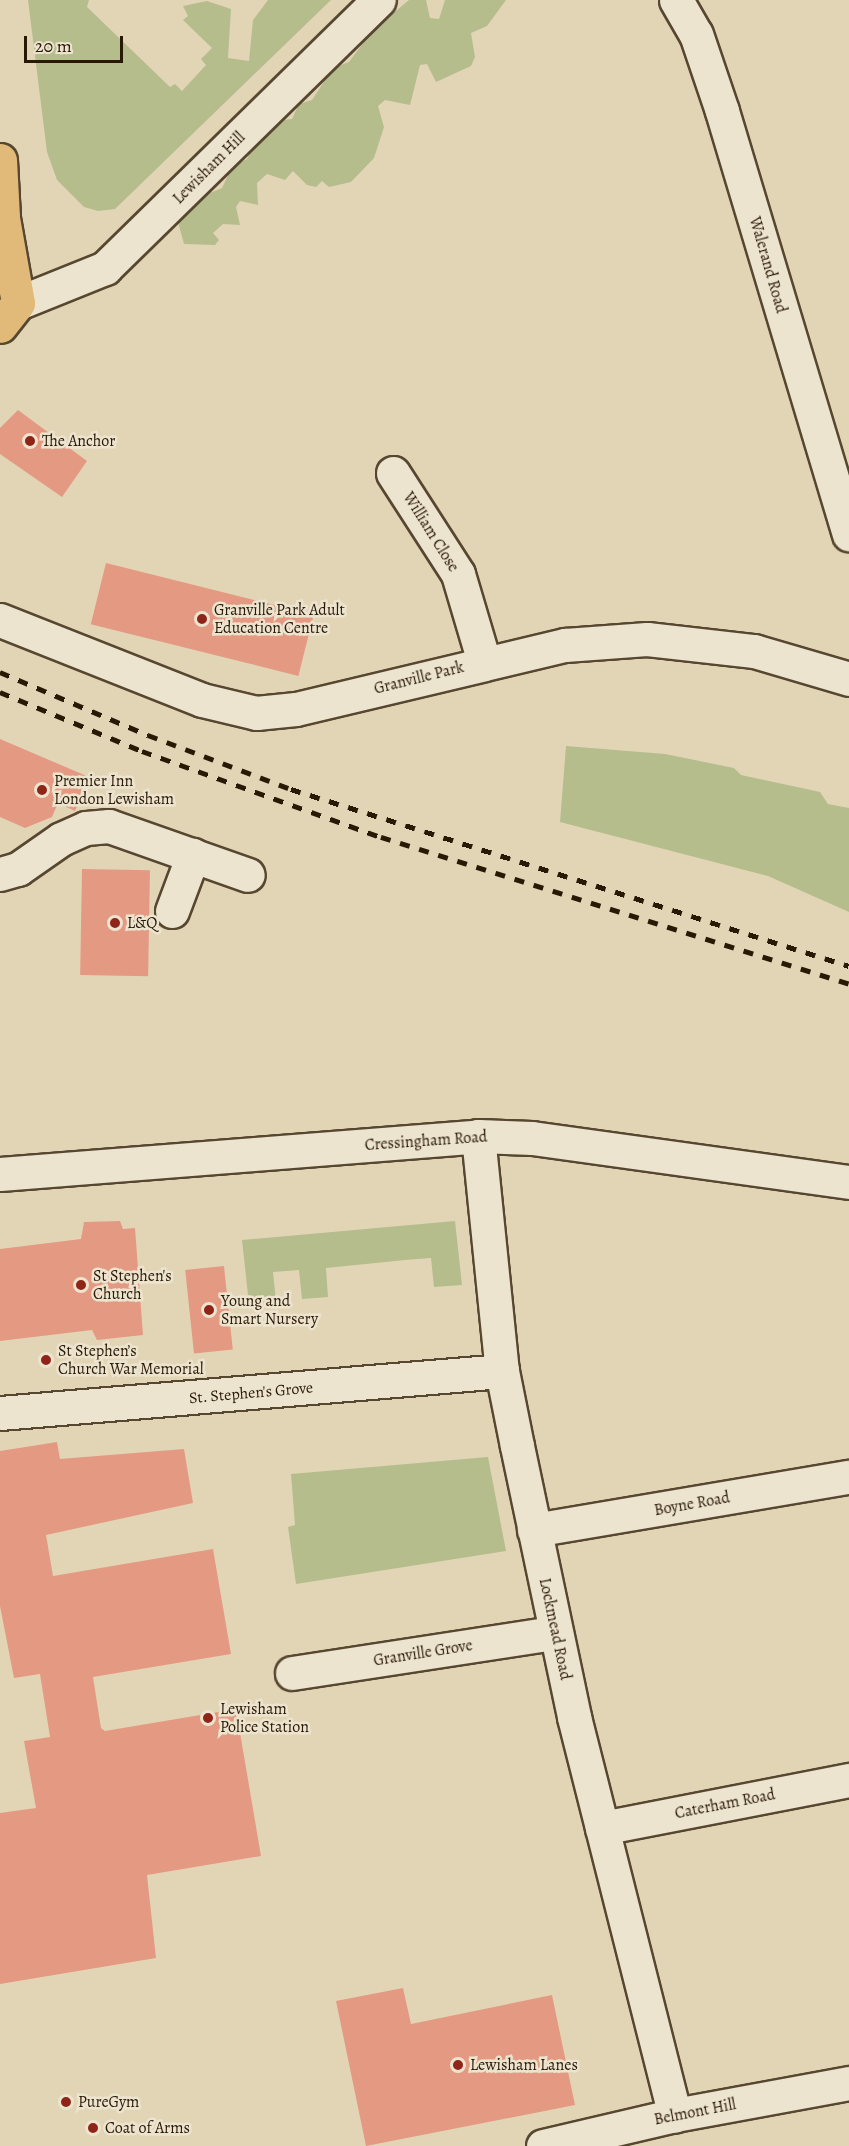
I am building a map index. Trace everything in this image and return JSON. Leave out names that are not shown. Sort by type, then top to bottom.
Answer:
[{"type":"main road","points":[[0,160],[9,314]]},
{"type":"street","name":"Lewisham Hill","points":[[9,314],[105,268],[379,0]]},
{"type":"street","name":"Walerand Road","points":[[676,0],[696,34],[722,111],[849,534]]},
{"type":"street","name":"William Close","points":[[393,472],[458,574],[484,662]]},
{"type":"street","name":"Granville Park","points":[[0,620],[202,700],[256,713],[305,707],[484,662],[565,645],[647,639],[754,651],[849,679]]},
{"type":"street","points":[[0,874],[18,869],[61,839],[98,827],[131,831],[248,875]]},
{"type":"street","points":[[172,911],[193,855]]},
{"type":"street","name":"Cressingham Road","points":[[0,1174],[478,1136],[532,1138],[849,1182]]},
{"type":"street","name":"Lockmead Road","points":[[478,1136],[502,1371],[554,1633],[675,2115]]},
{"type":"street","name":"St. Stephen's Grove","points":[[0,1413],[502,1371]]},
{"type":"street","name":"Boyne Road","points":[[534,1530],[849,1477]]},
{"type":"street","name":"Granville Grove","points":[[292,1673],[554,1633]]},
{"type":"street","name":"Caterham Road","points":[[602,1828],[849,1780]]},
{"type":"street","name":"Belmont Hill","points":[[543,2146],[675,2115],[849,2083]]},
{"type":"green space","points":[[28,0],[89,0],[87,7],[170,87],[175,84],[182,91],[206,65],[201,59],[212,48],[183,20],[188,16],[183,6],[207,1],[231,9],[228,58],[249,61],[253,20],[268,0],[331,0],[115,209],[98,211],[84,207],[57,180],[47,152]]},
{"type":"green space","points":[[409,0],[426,0],[430,18],[439,19],[445,0],[506,0],[487,26],[471,33],[475,57],[471,66],[436,82],[427,64],[420,65],[410,105],[385,100],[378,106],[384,127],[374,158],[351,182],[329,187],[322,181],[316,187],[307,185],[293,171],[285,180],[267,174],[257,183],[258,205],[240,201],[236,207],[240,225],[223,224],[213,233],[219,240],[215,245],[184,244],[178,222],[210,193],[222,188],[232,167],[247,159],[255,142],[270,132],[272,121],[292,119],[299,104],[312,100],[333,68],[349,62],[372,31]]},
{"type":"green space","points":[[566,746],[665,754],[734,768],[741,775],[820,792],[828,804],[849,808],[849,912],[768,876],[560,822]]},
{"type":"green space","points":[[455,1221],[462,1285],[434,1287],[431,1258],[405,1260],[326,1268],[328,1297],[302,1299],[299,1270],[273,1272],[276,1301],[249,1304],[242,1240]]},
{"type":"green space","points":[[488,1457],[506,1551],[296,1584],[288,1527],[295,1525],[291,1474]]},
{"type":"building","name":"The Anchor","points":[[18,410],[87,461],[62,497],[0,454],[0,428]]},
{"type":"building","name":"Granville Park Adult Education Centre","points":[[106,563],[314,615],[298,676],[91,624]]},
{"type":"building","name":"Premier Inn London Lewisham","points":[[0,739],[89,777],[75,811],[58,803],[52,817],[25,828],[0,817]]},
{"type":"building","name":"L&Q","points":[[82,869],[150,870],[148,976],[80,975]]},
{"type":"building","name":"St Stephen's Church","points":[[120,1221],[123,1229],[135,1228],[143,1335],[97,1340],[92,1330],[0,1341],[0,1249],[81,1239],[84,1222]]},
{"type":"building","name":"Young and Smart Nursery","points":[[224,1266],[233,1350],[194,1354],[185,1270]]},
{"type":"building","name":"Lewisham Police Station","points":[[57,1442],[60,1459],[184,1449],[193,1503],[46,1535],[53,1576],[213,1549],[231,1654],[93,1677],[101,1728],[105,1731],[236,1709],[261,1856],[147,1875],[156,1958],[0,1984],[0,1813],[36,1808],[24,1741],[50,1737],[40,1674],[14,1678],[0,1606],[0,1451]]},
{"type":"building","name":"Lewisham Lanes","points":[[403,1988],[411,2024],[552,1995],[575,2105],[366,2146],[336,2001]]},
{"type":"railway","points":[[0,672],[148,735],[291,789],[849,966]]},
{"type":"railway","points":[[0,692],[142,751],[381,837],[849,984]]},
{"type":"place","name":"The Anchor","points":[[30,441]]},
{"type":"place","name":"Granville Park Adult Education Centre","points":[[202,619]]},
{"type":"place","name":"Premier Inn London Lewisham","points":[[42,790]]},
{"type":"place","name":"L&Q","points":[[115,923]]},
{"type":"place","name":"St Stephen's Church","points":[[81,1285]]},
{"type":"place","name":"Young and Smart Nursery","points":[[209,1310]]},
{"type":"place","name":"St Stephen’s Church War Memorial","points":[[46,1360]]},
{"type":"place","name":"Lewisham Police Station","points":[[208,1718]]},
{"type":"place","name":"Lewisham Lanes","points":[[458,2065]]},
{"type":"place","name":"PureGym","points":[[66,2102]]},
{"type":"place","name":"Coat of Arms","points":[[93,2128]]}]
